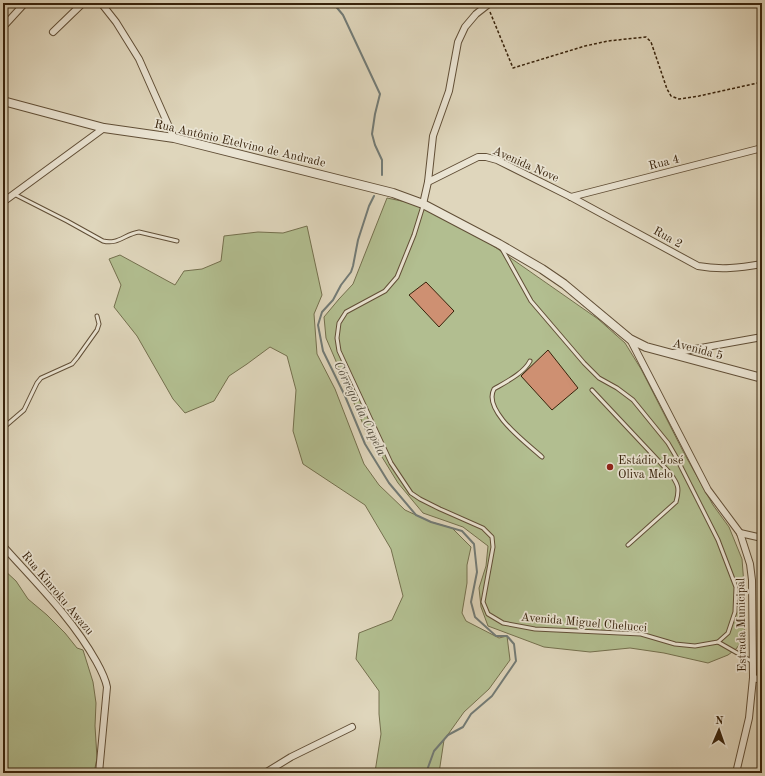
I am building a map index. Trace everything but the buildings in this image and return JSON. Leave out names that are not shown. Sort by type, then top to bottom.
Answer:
[{"type":"street","points":[[3,28],[26,3]]},
{"type":"street","points":[[53,32],[83,3]]},
{"type":"street","points":[[101,3],[116,22],[139,59],[174,138]]},
{"type":"street","points":[[423,204],[428,182],[433,136],[449,91],[458,42],[465,27],[476,14],[488,4]]},
{"type":"street","name":"Rua Antônio Etelvino de Andrade","points":[[3,101],[104,128],[174,138],[392,193],[423,204],[499,244]]},
{"type":"street","points":[[3,193],[8,198],[104,128]]},
{"type":"street","name":"Rua 4","points":[[571,197],[762,148]]},
{"type":"street","name":"Avenida Nove","points":[[428,182],[478,158],[486,157],[497,160],[571,197]]},
{"type":"street","name":"Rua 2","points":[[571,197],[698,266],[715,269],[735,269],[762,264]]},
{"type":"street","name":"Avenida 5","points":[[499,244],[542,269],[564,284],[630,339],[646,347],[669,354],[762,378]]},
{"type":"street","points":[[669,354],[762,337]]},
{"type":"street","name":"Estrada Municipal","points":[[630,339],[708,490],[740,533],[750,564],[752,580],[753,678],[749,718],[736,773]]},
{"type":"street","points":[[740,533],[762,538]]},
{"type":"street","name":"Rua Kinroku Awazu","points":[[3,546],[63,612],[86,643],[106,679],[107,687],[99,773]]},
{"type":"street","points":[[753,678],[762,680]]},
{"type":"street","points":[[265,773],[291,757],[352,727]]},
{"type":"lane","points":[[8,198],[67,221],[109,243],[134,232],[177,241]]},
{"type":"lane","name":"Avenida Miguel Chelucci","points":[[423,204],[414,235],[397,277],[385,291],[346,312],[339,323],[337,338],[339,351],[391,463],[411,493],[440,509],[483,528],[492,537],[493,547],[483,602],[488,614],[503,623],[535,629],[640,634],[675,644],[695,646],[718,642]]},
{"type":"lane","points":[[499,244],[531,301],[584,363],[599,378],[617,388],[633,400],[676,455],[718,540],[736,587],[735,612],[731,626],[728,634],[718,642],[753,662]]},
{"type":"lane","points":[[3,428],[24,410],[41,378],[72,364],[78,358],[97,330],[99,324],[97,316]]},
{"type":"lane","points":[[530,360],[529,364],[494,389],[492,393],[498,414],[503,421],[542,457]]},
{"type":"lane","points":[[592,390],[670,472],[678,484],[679,492],[676,502],[628,545]]},
{"type":"path","points":[[488,4],[513,68],[585,46],[608,41],[646,37],[651,42],[667,89],[671,96],[679,99],[699,96],[762,82]]},
{"type":"green space","points":[[387,198],[421,205],[492,245],[598,319],[625,343],[641,369],[685,455],[713,505],[729,527],[742,559],[745,598],[744,638],[736,649],[728,655],[708,663],[664,653],[630,648],[590,652],[544,647],[488,626],[481,607],[479,588],[486,566],[488,546],[463,527],[423,513],[398,483],[366,431],[326,338],[324,317],[353,284]]},
{"type":"green space","points":[[307,226],[322,295],[314,314],[317,354],[335,389],[364,464],[379,485],[405,510],[431,522],[452,528],[471,547],[467,565],[467,583],[462,613],[466,621],[499,638],[507,636],[510,660],[489,689],[464,712],[444,740],[439,773],[375,772],[381,734],[379,691],[356,659],[359,633],[392,620],[403,596],[391,549],[365,505],[303,464],[293,431],[296,390],[287,356],[270,347],[229,376],[214,401],[185,413],[173,399],[137,336],[114,307],[121,285],[109,259],[120,255],[175,285],[184,271],[202,269],[221,261],[224,236],[258,232],[283,233]]},
{"type":"green space","points":[[3,569],[16,581],[28,599],[65,633],[77,648],[83,650],[93,682],[96,703],[95,726],[97,758],[94,773],[3,773]]},
{"type":"waterway","name":"Córrego da Capela","points":[[333,3],[343,15],[380,94],[372,134],[382,160],[382,175]]},
{"type":"waterway","name":"Córrego da Capela","points":[[374,196],[369,206],[358,240],[351,272],[341,285],[333,300],[322,312],[318,325],[323,351],[345,396],[365,444],[389,483],[416,515],[431,522],[462,531],[474,544],[477,572],[471,602],[475,617],[496,636],[507,636],[514,644],[516,661],[492,696],[471,714],[463,727],[448,735],[434,751],[426,773]]},
{"type":"place","name":"Estádio José Oliva Melo","points":[[610,467]]}]
